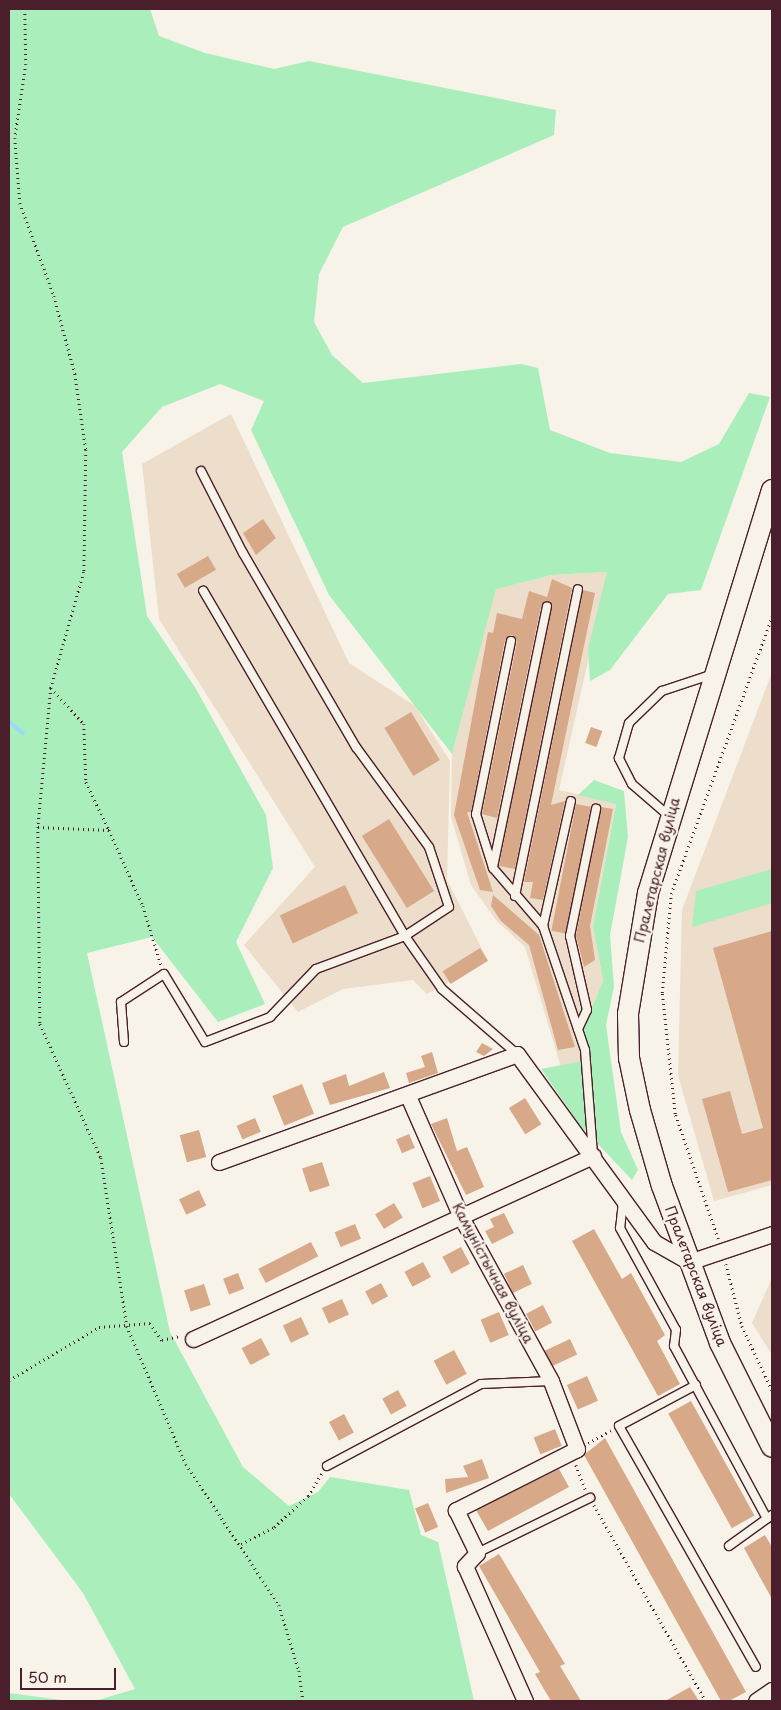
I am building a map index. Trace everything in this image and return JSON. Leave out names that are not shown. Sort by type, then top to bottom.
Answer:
[{"type":"main road","name":"Пралетарская вуліца","points":[[772,490],[669,816],[635,956],[628,1014],[629,1058],[662,1186],[720,1343],[772,1448]]},
{"type":"street","points":[[219,1162],[408,1096],[517,1054],[623,1196],[654,1242],[689,1262],[772,1234]]},
{"type":"street","name":"Камуністычная вуліца","points":[[408,1096],[461,1217],[551,1382],[577,1449]]},
{"type":"street","points":[[193,1339],[593,1156]]},
{"type":"street","points":[[524,1701],[465,1566],[477,1553],[456,1510],[577,1449]]},
{"type":"street","points":[[756,1701],[772,1690]]},
{"type":"lane","points":[[124,1042],[121,1002],[164,974],[205,1042],[270,1017],[316,969],[405,936],[449,907],[429,847],[356,747],[243,553],[201,470]]},
{"type":"lane","points":[[515,896],[578,589]]},
{"type":"lane","points":[[203,592],[405,936],[442,989],[517,1054]]},
{"type":"lane","points":[[493,868],[547,607]]},
{"type":"lane","points":[[511,640],[476,814],[493,868],[515,896],[543,926],[585,1050],[593,1156]]},
{"type":"lane","points":[[669,816],[632,784],[619,758],[629,723],[662,692],[715,674]]},
{"type":"lane","points":[[543,926],[571,800]]},
{"type":"lane","points":[[578,1029],[587,1010],[570,936],[596,809]]},
{"type":"lane","points":[[623,1196],[620,1228],[676,1330],[674,1346],[770,1517],[729,1546]]},
{"type":"lane","points":[[327,1466],[481,1384],[551,1382]]},
{"type":"lane","points":[[696,1385],[619,1426],[756,1667]]},
{"type":"lane","points":[[477,1553],[590,1498]]},
{"type":"path","points":[[25,9],[26,64],[15,138],[20,203],[54,296],[75,374],[86,450],[84,572],[51,688],[38,827],[40,1024],[102,1158],[127,1326],[186,1464],[241,1544],[278,1604],[299,1671],[303,1701]]},
{"type":"path","points":[[772,617],[671,894],[662,993],[675,1114],[722,1251],[742,1326],[772,1390]]},
{"type":"path","points":[[51,688],[84,724],[86,782],[143,906],[164,974]]},
{"type":"path","points":[[38,827],[109,830]]},
{"type":"path","points":[[9,1380],[84,1333],[99,1327],[150,1323],[162,1340],[177,1335],[193,1339]]},
{"type":"path","points":[[619,1426],[577,1449],[576,1472],[706,1701]]},
{"type":"path","points":[[241,1544],[274,1527],[308,1496],[327,1466]]},
{"type":"shaded area","points":[[231,414],[349,663],[415,706],[450,761],[447,880],[488,961],[427,994],[413,980],[343,989],[298,1012],[244,945],[315,867],[159,619],[142,464]]},
{"type":"shaded area","points":[[608,572],[559,790],[616,803],[593,926],[603,981],[582,1031],[592,1059],[561,1067],[525,947],[496,920],[471,885],[451,817],[452,754],[495,589],[552,575]]},
{"type":"shaded area","points":[[772,672],[772,1185],[714,1201],[678,1075],[682,910]]},
{"type":"shaded area","points":[[772,1278],[772,1355],[752,1323]]},
{"type":"green space","points":[[9,9],[150,9],[159,36],[205,53],[274,69],[309,61],[556,110],[554,135],[343,227],[319,274],[314,322],[332,355],[363,383],[521,364],[538,368],[550,430],[610,453],[681,462],[719,444],[749,393],[770,397],[701,590],[668,594],[610,670],[590,681],[588,649],[607,572],[552,575],[496,589],[452,754],[329,595],[251,430],[264,401],[220,384],[162,407],[122,452],[147,616],[196,689],[266,815],[273,868],[236,942],[265,1004],[218,1022],[152,937],[87,953],[170,1332],[243,1467],[289,1506],[318,1492],[330,1477],[409,1490],[421,1535],[438,1542],[474,1701],[95,1701],[135,1689],[83,1593],[9,1494]]},
{"type":"green space","points":[[594,780],[624,791],[628,837],[610,935],[614,987],[606,1025],[621,1132],[638,1170],[632,1180],[579,1124],[541,1069],[592,1059],[582,1031],[603,981],[593,926],[616,804],[578,795]]},
{"type":"green space","points":[[772,869],[772,903],[692,927],[696,891]]},
{"type":"green space","points":[[9,1693],[69,1701],[9,1701]]},
{"type":"building","points":[[263,519],[276,538],[256,555],[243,533]]},
{"type":"building","points":[[208,556],[216,570],[185,588],[177,574]]},
{"type":"building","points":[[552,579],[572,588],[515,869],[499,866],[551,603],[541,606],[497,818],[482,814],[517,642],[512,635],[505,640],[471,812],[467,812],[493,892],[480,890],[454,815],[488,632],[493,633],[497,613],[522,619],[529,591],[547,597]]},
{"type":"building","points":[[583,590],[595,593],[551,805],[565,801],[543,900],[530,898],[533,882],[524,882]]},
{"type":"building","points":[[411,712],[440,760],[413,776],[384,728]]},
{"type":"building","points":[[591,727],[602,731],[596,747],[585,743]]},
{"type":"building","points":[[576,804],[591,807],[566,933],[551,931]]},
{"type":"building","points":[[601,807],[613,809],[590,926],[595,960],[584,967],[576,936]]},
{"type":"building","points":[[389,819],[434,891],[407,908],[362,836]]},
{"type":"building","points":[[345,885],[358,913],[293,944],[280,915]]},
{"type":"building","points":[[493,895],[539,935],[575,1047],[558,1050],[529,945],[501,921],[491,906]]},
{"type":"building","points":[[772,931],[772,1180],[728,1192],[702,1099],[730,1091],[742,1134],[763,1128],[713,948]]},
{"type":"building","points":[[480,948],[488,961],[451,984],[443,971]]},
{"type":"building","points":[[482,1043],[493,1049],[484,1056],[476,1052]]},
{"type":"building","points":[[432,1052],[438,1073],[409,1083],[406,1073],[425,1067],[421,1056]]},
{"type":"building","points":[[384,1072],[390,1088],[330,1105],[322,1083],[346,1074],[349,1086]]},
{"type":"building","points":[[302,1084],[314,1114],[284,1126],[272,1096]]},
{"type":"building","points":[[525,1098],[541,1124],[525,1134],[509,1108]]},
{"type":"building","points":[[255,1118],[261,1132],[242,1140],[237,1126]]},
{"type":"building","points":[[447,1118],[457,1151],[467,1147],[484,1187],[466,1195],[431,1124]]},
{"type":"building","points":[[199,1130],[206,1157],[187,1162],[180,1135]]},
{"type":"building","points":[[409,1134],[415,1148],[402,1153],[396,1139]]},
{"type":"building","points":[[322,1162],[330,1186],[310,1192],[302,1168]]},
{"type":"building","points":[[430,1176],[440,1201],[422,1208],[412,1183]]},
{"type":"building","points":[[199,1190],[206,1205],[186,1215],[179,1199]]},
{"type":"building","points":[[394,1203],[403,1218],[384,1229],[375,1214]]},
{"type":"building","points":[[504,1213],[514,1233],[492,1244],[485,1231],[494,1227],[490,1219]]},
{"type":"building","points":[[355,1224],[361,1239],[341,1247],[335,1232]]},
{"type":"building","points":[[594,1229],[622,1279],[631,1273],[665,1335],[657,1341],[680,1384],[658,1396],[572,1241]]},
{"type":"building","points":[[311,1242],[318,1256],[266,1283],[258,1269]]},
{"type":"building","points":[[461,1247],[470,1264],[451,1274],[442,1257]]},
{"type":"building","points":[[423,1262],[431,1277],[412,1287],[404,1272]]},
{"type":"building","points":[[523,1265],[532,1284],[513,1293],[504,1274]]},
{"type":"building","points":[[238,1273],[244,1289],[229,1295],[223,1279]]},
{"type":"building","points":[[381,1283],[388,1296],[372,1305],[365,1291]]},
{"type":"building","points":[[204,1284],[211,1305],[191,1311],[184,1290]]},
{"type":"building","points":[[342,1299],[349,1315],[329,1323],[322,1308]]},
{"type":"building","points":[[543,1305],[552,1323],[535,1331],[526,1314]]},
{"type":"building","points":[[499,1312],[509,1335],[490,1343],[481,1320]]},
{"type":"building","points":[[301,1317],[309,1334],[291,1343],[283,1325]]},
{"type":"building","points":[[261,1338],[270,1355],[250,1365],[242,1348]]},
{"type":"building","points":[[570,1339],[577,1354],[552,1366],[545,1351]]},
{"type":"building","points":[[454,1350],[467,1374],[446,1385],[434,1361]]},
{"type":"building","points":[[587,1376],[598,1401],[578,1410],[567,1385]]},
{"type":"building","points":[[398,1390],[407,1406],[391,1414],[382,1399]]},
{"type":"building","points":[[691,1401],[755,1516],[732,1528],[668,1414]]},
{"type":"building","points":[[344,1414],[354,1433],[339,1441],[329,1422]]},
{"type":"building","points":[[555,1429],[562,1446],[540,1454],[534,1438]]},
{"type":"building","points":[[605,1438],[746,1692],[729,1701],[721,1701],[584,1455]]},
{"type":"building","points":[[482,1459],[489,1478],[446,1493],[445,1479],[468,1477],[463,1466]]},
{"type":"building","points":[[559,1469],[569,1487],[488,1531],[476,1510]]},
{"type":"building","points":[[428,1503],[438,1527],[425,1532],[415,1508]]},
{"type":"building","points":[[765,1535],[772,1547],[772,1599],[744,1548]]},
{"type":"building","points":[[499,1554],[565,1664],[560,1666],[581,1701],[551,1701],[535,1674],[540,1672],[479,1566]]},
{"type":"building","points":[[690,1687],[699,1701],[665,1701]]},
{"type":"waterway","points":[[9,722],[23,733]]}]
